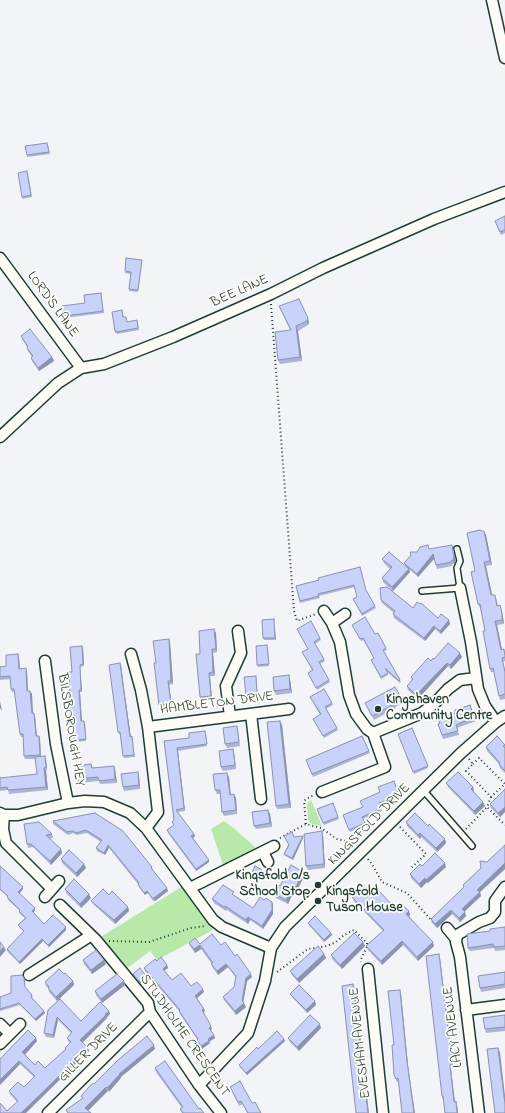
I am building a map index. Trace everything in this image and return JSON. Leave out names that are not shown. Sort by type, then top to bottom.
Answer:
[{"type":"street","points":[[492,0],[505,58]]},
{"type":"street","name":"BEE LANE","points":[[0,437],[58,383],[81,368],[104,364],[172,337],[271,294],[330,265],[434,219],[505,192]]},
{"type":"street","name":"LORD'S LANE","points":[[0,258],[81,368]]},
{"type":"street","points":[[460,588],[471,642],[478,689],[485,706],[496,722]]},
{"type":"street","points":[[322,792],[385,767],[373,734],[367,729],[356,714],[349,695],[340,642],[332,623],[324,612]]},
{"type":"street","points":[[332,623],[346,614]]},
{"type":"street","points":[[230,716],[226,686],[241,653],[238,631]]},
{"type":"street","points":[[131,654],[141,690],[148,726],[158,812],[146,828]]},
{"type":"street","name":"BILSBOROUGH HEY","points":[[45,661],[56,744],[68,803]]},
{"type":"street","points":[[373,734],[422,713],[460,680],[476,678]]},
{"type":"street","name":"HAMBLETON DRIVE","points":[[148,726],[288,709]]},
{"type":"street","points":[[251,714],[261,799]]},
{"type":"street","name":"KINGSFOLD DRIVE","points":[[199,1085],[248,1033],[264,981],[271,948],[285,927],[463,752],[496,722],[505,716]]},
{"type":"street","points":[[60,881],[49,893],[6,843],[2,814],[18,815],[68,803],[85,801],[104,802],[130,813],[146,828],[213,920],[222,927],[271,948]]},
{"type":"street","points":[[190,888],[274,846]]},
{"type":"street","points":[[263,852],[268,862]]},
{"type":"street","points":[[456,939],[456,934],[490,918],[495,912],[495,901],[505,887]]},
{"type":"street","name":"STUDHOLME CRESCENT","points":[[60,905],[99,945],[148,1003],[150,1012],[199,1085],[220,1113]]},
{"type":"street","name":"LACY AVENUE","points":[[447,928],[456,939],[460,957],[479,1113]]},
{"type":"street","points":[[29,975],[90,936]]},
{"type":"street","name":"EVESHAM AVENUE","points":[[368,969],[383,1113]]},
{"type":"street","points":[[466,1010],[505,1005]]},
{"type":"street","name":"GILLER DRIVE","points":[[48,1113],[150,1012]]},
{"type":"street","points":[[0,1024],[10,1034]]},
{"type":"street","points":[[0,1044],[20,1024]]},
{"type":"lane","points":[[422,591],[460,588],[456,568],[460,561],[457,549]]},
{"type":"lane","points":[[424,791],[472,846]]},
{"type":"path","points":[[271,294],[294,611],[296,621],[324,612]]},
{"type":"path","points":[[463,752],[473,764]]},
{"type":"path","points":[[461,833],[488,807],[491,797],[505,784],[479,758],[466,771],[491,797]]},
{"type":"path","points":[[306,824],[304,801],[322,792]]},
{"type":"path","points":[[488,807],[505,826]]},
{"type":"path","points":[[394,820],[426,854],[410,869]]},
{"type":"path","points":[[274,846],[275,841],[306,824],[321,828],[337,839],[365,849],[382,882],[407,893],[433,923]]},
{"type":"path","points":[[99,945],[106,940],[149,942],[185,930],[206,926],[213,920]]},
{"type":"path","points":[[264,981],[308,949],[327,946],[354,930],[367,943],[367,947],[361,959],[362,966],[368,969]]},
{"type":"green space","points":[[311,800],[322,826],[312,824],[308,820],[307,805]]},
{"type":"green space","points":[[224,821],[256,848],[223,865],[211,829]]},
{"type":"green space","points":[[183,886],[213,930],[157,960],[150,951],[126,969],[99,938]]},
{"type":"building","points":[[47,143],[49,152],[27,155],[25,146]]},
{"type":"building","points":[[27,171],[31,195],[22,197],[18,173]]},
{"type":"building","points":[[505,216],[505,230],[500,232],[495,221]]},
{"type":"building","points":[[126,258],[142,260],[138,290],[129,289],[131,272],[125,271]]},
{"type":"building","points":[[101,293],[103,311],[64,316],[62,306],[85,303],[84,295]]},
{"type":"building","points":[[299,299],[308,318],[307,321],[296,326],[300,357],[278,360],[275,332],[291,330],[279,306]]},
{"type":"building","points":[[122,310],[123,317],[126,317],[127,322],[137,320],[138,328],[117,332],[115,331],[112,312]]},
{"type":"building","points":[[30,329],[52,357],[38,368],[31,358],[33,356],[21,336]]},
{"type":"building","points":[[480,530],[484,531],[490,561],[484,562],[491,595],[495,595],[497,606],[500,605],[502,613],[502,620],[495,621],[501,650],[504,649],[505,656],[502,658],[505,672],[505,694],[499,696],[493,668],[490,669],[480,604],[478,604],[471,572],[475,571],[467,533]]},
{"type":"building","points":[[428,545],[429,549],[452,545],[453,560],[451,562],[436,565],[433,554],[417,574],[404,563],[411,555],[410,552],[417,552],[420,547]]},
{"type":"building","points":[[389,552],[409,569],[392,587],[382,578],[392,567],[382,559]]},
{"type":"building","points":[[360,567],[366,590],[375,606],[362,614],[353,599],[357,597],[354,585],[318,594],[319,596],[300,601],[296,586],[319,580],[318,578]]},
{"type":"building","points":[[387,587],[413,608],[417,602],[420,604],[421,603],[438,618],[441,614],[449,620],[440,631],[434,626],[424,638],[393,614],[395,611],[381,600],[380,588]]},
{"type":"building","points":[[365,617],[375,634],[378,633],[386,648],[383,650],[400,680],[399,681],[385,668],[388,673],[381,677],[371,660],[374,658],[363,638],[360,639],[352,625]]},
{"type":"building","points":[[274,619],[275,638],[263,638],[262,620]]},
{"type":"building","points":[[311,621],[320,638],[314,642],[324,659],[319,662],[329,680],[316,688],[308,673],[313,670],[302,652],[308,649],[297,629]]},
{"type":"building","points":[[214,629],[216,649],[212,649],[213,672],[209,673],[211,696],[200,697],[196,654],[200,654],[199,631]]},
{"type":"building","points":[[169,639],[171,681],[168,681],[171,704],[159,705],[153,641]]},
{"type":"building","points":[[448,643],[460,653],[450,665],[447,663],[416,695],[407,686],[413,679],[411,677],[428,658],[431,661],[433,658],[434,659]]},
{"type":"building","points":[[267,645],[269,664],[257,665],[256,646]]},
{"type":"building","points":[[82,646],[83,664],[80,665],[81,690],[79,690],[81,721],[84,721],[86,739],[74,740],[73,715],[70,715],[68,697],[70,696],[69,672],[72,672],[70,647]]},
{"type":"building","points":[[18,654],[19,669],[26,668],[27,691],[30,691],[36,736],[39,736],[40,755],[24,756],[23,734],[20,734],[14,689],[11,689],[10,676],[0,677],[0,667],[6,666],[6,655]]},
{"type":"building","points":[[120,663],[130,737],[132,736],[134,755],[123,756],[120,732],[118,732],[109,665]]},
{"type":"building","points":[[289,675],[290,689],[274,691],[273,677]]},
{"type":"building","points":[[256,676],[257,694],[246,695],[244,677]]},
{"type":"building","points":[[395,687],[402,699],[372,716],[365,703]]},
{"type":"building","points":[[324,689],[332,703],[325,707],[337,728],[323,736],[313,719],[321,714],[310,697]]},
{"type":"building","points":[[470,705],[474,717],[456,725],[458,731],[442,735],[438,724],[440,723],[438,719],[455,713],[455,710]]},
{"type":"building","points":[[280,721],[289,804],[276,806],[267,722]]},
{"type":"building","points":[[237,726],[239,742],[225,744],[223,728]]},
{"type":"building","points":[[412,728],[428,766],[413,772],[398,734]]},
{"type":"building","points":[[205,731],[207,744],[177,748],[184,808],[176,810],[194,834],[191,836],[209,860],[196,869],[167,830],[174,825],[172,822],[174,820],[164,741],[189,738],[189,733]]},
{"type":"building","points":[[362,736],[369,751],[312,774],[306,760]]},
{"type":"building","points":[[497,736],[505,745],[503,746],[505,748],[505,771],[486,747]]},
{"type":"building","points":[[233,749],[235,765],[221,767],[219,751]]},
{"type":"building","points":[[45,756],[46,767],[44,768],[46,787],[8,790],[7,787],[0,788],[0,778],[37,774],[35,757]]},
{"type":"building","points":[[91,764],[92,768],[114,766],[115,779],[99,781],[98,777],[76,779],[75,766]]},
{"type":"building","points":[[138,772],[139,785],[123,787],[121,774]]},
{"type":"building","points":[[458,772],[473,787],[471,789],[483,802],[474,811],[446,783]]},
{"type":"building","points":[[227,773],[230,795],[234,794],[236,810],[222,812],[220,790],[215,790],[213,774]]},
{"type":"building","points":[[394,781],[399,795],[379,803],[381,809],[362,817],[365,823],[349,830],[343,815],[363,807],[360,801],[380,792],[378,787]]},
{"type":"building","points":[[505,789],[505,807],[498,813],[490,804]]},
{"type":"building","points":[[333,803],[338,817],[323,823],[317,809]]},
{"type":"building","points":[[268,810],[270,823],[254,826],[252,812]]},
{"type":"building","points":[[95,813],[123,831],[167,888],[152,898],[147,891],[144,893],[138,884],[139,883],[108,845],[104,853],[96,848],[102,840],[86,830],[76,833],[73,831],[67,832],[53,821]]},
{"type":"building","points":[[415,813],[428,826],[429,824],[445,839],[436,848],[420,833],[418,835],[406,822]]},
{"type":"building","points":[[39,822],[52,834],[46,835],[61,849],[50,861],[31,844],[27,844],[24,824]]},
{"type":"building","points":[[322,831],[324,864],[306,866],[304,834]]},
{"type":"building","points":[[292,832],[294,837],[303,836],[292,858],[284,854],[289,845],[284,836]]},
{"type":"building","points":[[505,845],[505,863],[477,890],[480,892],[462,909],[465,912],[459,918],[451,910],[435,924],[431,919],[481,868],[480,861],[487,862]]},
{"type":"building","points":[[69,850],[84,864],[76,873],[61,859]]},
{"type":"building","points":[[435,853],[445,863],[426,880],[425,878],[419,884],[410,874],[420,864],[422,866]]},
{"type":"building","points":[[291,865],[303,872],[296,887],[294,885],[286,900],[274,894]]},
{"type":"building","points":[[0,866],[23,887],[18,892],[35,908],[32,911],[44,924],[53,915],[66,927],[48,945],[42,939],[19,962],[7,949],[24,931],[18,925],[26,918],[7,897],[8,896],[0,889]]},
{"type":"building","points":[[255,866],[262,870],[258,878],[251,875]]},
{"type":"building","points":[[74,879],[89,894],[80,904],[65,889]]},
{"type":"building","points":[[223,885],[234,892],[232,894],[253,908],[260,897],[264,900],[266,898],[272,902],[272,910],[262,926],[248,917],[246,920],[212,899]]},
{"type":"building","points":[[364,887],[373,896],[379,891],[397,910],[402,905],[409,911],[406,914],[433,942],[417,957],[402,941],[381,961],[366,946],[384,930],[352,897]]},
{"type":"building","points":[[103,889],[109,895],[112,891],[128,907],[114,920],[91,901]]},
{"type":"building","points":[[315,916],[331,933],[324,940],[308,923]]},
{"type":"building","points":[[505,927],[505,946],[494,947],[493,944],[468,948],[467,934],[490,931],[490,929]]},
{"type":"building","points":[[354,933],[363,942],[340,965],[331,955]]},
{"type":"building","points":[[212,934],[221,945],[225,942],[235,956],[237,954],[251,974],[246,978],[242,1001],[244,1003],[235,1011],[223,997],[234,987],[236,976],[226,964],[217,971],[200,945],[194,949],[189,943],[195,938],[200,944]]},
{"type":"building","points":[[0,942],[4,947],[0,951]]},
{"type":"building","points":[[318,946],[324,954],[297,979],[290,971]]},
{"type":"building","points":[[96,950],[104,960],[91,970],[83,960]]},
{"type":"building","points":[[439,954],[452,1061],[450,1065],[454,1102],[456,1101],[457,1113],[445,1113],[426,956]]},
{"type":"building","points":[[161,957],[167,965],[163,969],[172,980],[181,973],[191,986],[197,982],[203,989],[195,996],[204,1009],[202,1010],[211,1026],[209,1028],[214,1035],[208,1039],[209,1041],[201,1046],[179,1011],[180,1010],[144,968],[155,959],[157,961]]},
{"type":"building","points":[[140,968],[146,976],[140,982],[133,974]]},
{"type":"building","points":[[59,969],[73,981],[56,997],[45,982]]},
{"type":"building","points":[[505,972],[505,984],[480,988],[478,976]]},
{"type":"building","points":[[117,974],[124,981],[101,999],[95,991]]},
{"type":"building","points":[[22,975],[24,978],[25,987],[32,995],[31,997],[44,1011],[35,1019],[19,1003],[0,1009],[0,997],[11,993],[11,976]]},
{"type":"building","points":[[353,984],[368,1113],[356,1113],[342,986]]},
{"type":"building","points":[[299,985],[315,1001],[306,1010],[290,994]]},
{"type":"building","points":[[400,990],[414,1113],[402,1113],[398,1078],[396,1079],[394,1075],[392,1045],[394,1045],[388,991]]},
{"type":"building","points":[[60,999],[81,1021],[100,1002],[109,1011],[80,1040],[88,1048],[21,1113],[0,1113],[0,1103],[7,1111],[18,1101],[9,1091],[18,1082],[24,1087],[35,1076],[19,1061],[0,1080],[0,1059],[28,1030],[36,1038],[22,1052],[35,1065],[38,1061],[45,1068],[66,1049],[65,1048],[71,1042],[67,1038],[72,1032],[57,1017],[53,1035],[44,1033],[48,1010]]},
{"type":"building","points":[[310,1015],[320,1024],[297,1047],[288,1038]]},
{"type":"building","points":[[505,1015],[505,1027],[485,1029],[483,1018]]},
{"type":"building","points":[[277,1031],[284,1039],[246,1073],[239,1065],[257,1047],[258,1049]]},
{"type":"building","points":[[147,1036],[154,1045],[119,1074],[107,1088],[106,1087],[85,1108],[91,1113],[68,1113],[66,1110],[83,1098],[81,1096],[90,1086]]},
{"type":"building","points":[[498,1048],[505,1113],[495,1113],[487,1049]]},
{"type":"building","points":[[165,1061],[199,1109],[200,1108],[204,1113],[183,1113],[180,1109],[183,1107],[155,1068]]},
{"type":"building","points":[[240,1081],[252,1103],[255,1102],[261,1113],[248,1113],[241,1101],[238,1102],[230,1087]]},
{"type":"place","name":"Kingshaven Community Centre","points":[[378,709]]},
{"type":"place","name":"Kingsfold o/s School Stop","points":[[318,885]]},
{"type":"place","name":"Kingsfold Tuson House","points":[[318,901]]}]
